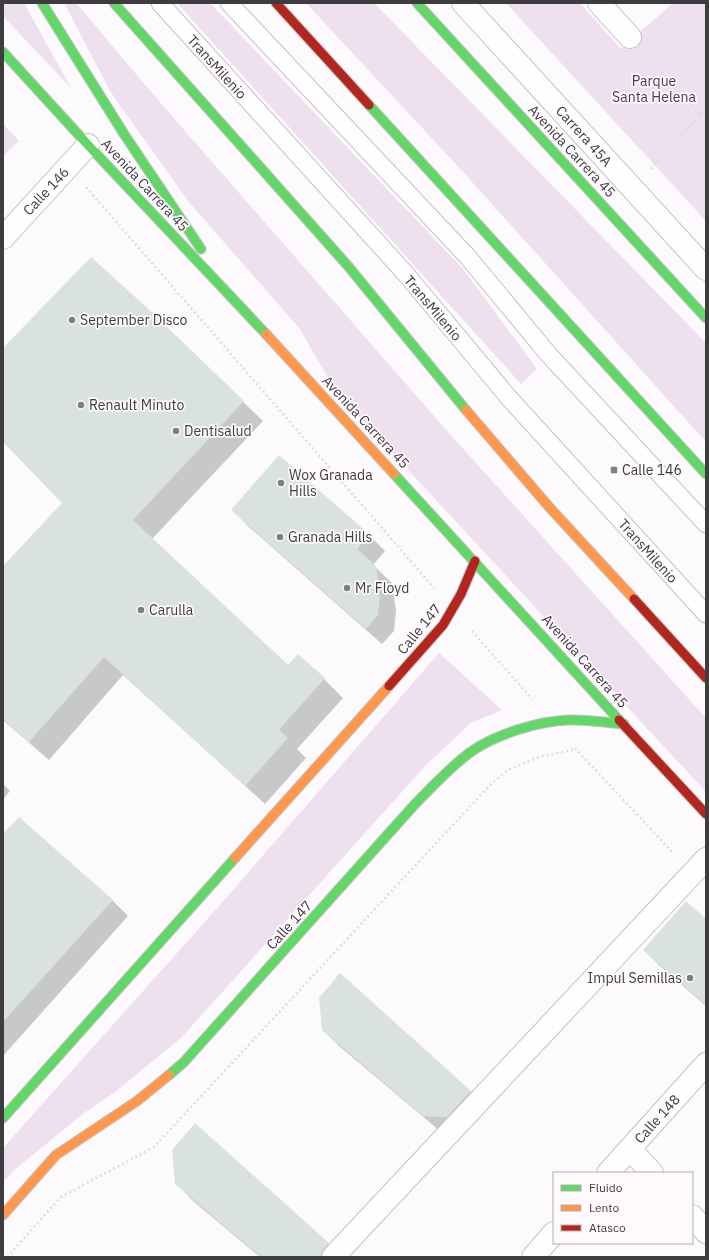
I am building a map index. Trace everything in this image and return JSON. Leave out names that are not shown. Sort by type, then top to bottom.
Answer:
[{"type":"main road","points":[[42,3],[124,134],[240,306]]},
{"type":"main road","points":[[114,3],[343,260],[477,424],[550,508],[706,678]]},
{"type":"main road","points":[[276,3],[706,474]]},
{"type":"main road","points":[[410,3],[429,17]]},
{"type":"main road","name":"Avenida Carrera 45","points":[[417,3],[706,318]]},
{"type":"main road","name":"Avenida Carrera 45","points":[[3,52],[88,145],[240,306],[706,814]]},
{"type":"main road","name":"Calle 147","points":[[3,1118],[443,625],[463,591],[475,561]]},
{"type":"main road","name":"Calle 147","points":[[3,1215],[56,1155],[137,1101],[162,1082],[184,1062],[416,803],[449,770],[472,750],[524,728],[553,722],[571,720],[624,724]]},
{"type":"street","name":"Carrera 45A","points":[[462,3],[706,269]]},
{"type":"street","points":[[600,3],[630,37]]},
{"type":"street","name":"Calle 146","points":[[3,238],[88,145]]},
{"type":"street","points":[[333,1257],[699,866]]},
{"type":"street","name":"Calle 148","points":[[609,1172],[706,1064]]},
{"type":"street","points":[[630,1149],[651,1172]]},
{"type":"street","points":[[693,1217],[706,1232]]},
{"type":"street","points":[[533,1257],[553,1235]]},
{"type":"lane","name":"TransMilenio","points":[[160,3],[405,273],[509,398],[706,614]]},
{"type":"lane","points":[[229,3],[467,256],[548,355],[706,524]]},
{"type":"path","points":[[630,37],[700,115]]},
{"type":"path","points":[[647,173],[706,108]]},
{"type":"path","points":[[68,167],[453,610],[576,749],[699,866]]},
{"type":"path","points":[[7,1257],[61,1197],[154,1147],[491,784],[508,770],[539,757],[576,749]]},
{"type":"green space","points":[[3,3],[24,3],[71,88],[3,16]]},
{"type":"green space","points":[[64,3],[76,3],[158,100],[448,432],[706,718],[706,792],[336,392],[300,329],[188,201],[110,91]]},
{"type":"green space","points":[[177,3],[210,3],[463,269],[537,369],[521,384]]},
{"type":"green space","points":[[306,3],[374,3],[706,343],[706,442],[464,173]]},
{"type":"green space","name":"Parque Santa Helena","points":[[506,3],[580,3],[621,49],[673,3],[706,3],[706,221]]},
{"type":"green space","points":[[3,124],[19,141],[3,156]]},
{"type":"green space","points":[[439,653],[502,710],[471,723],[425,766],[181,1038],[115,1092],[84,1113],[13,1171],[3,1182],[3,1148],[219,906]]},
{"type":"building","points":[[91,257],[143,304],[244,401],[133,520],[288,665],[298,654],[325,678],[279,730],[288,738],[245,786],[104,657],[29,742],[3,719],[3,566],[62,503],[3,442],[3,348]]},
{"type":"building","points":[[279,455],[370,535],[357,549],[376,566],[380,593],[378,615],[366,629],[231,510]]},
{"type":"building","points":[[19,817],[113,900],[3,1022],[3,834]]},
{"type":"building","name":"Impul Semillas","points":[[686,901],[706,919],[706,1005],[643,950]]},
{"type":"building","points":[[340,973],[471,1091],[447,1117],[423,1116],[322,1030],[319,998]]},
{"type":"building","points":[[195,1123],[329,1243],[321,1254],[321,1257],[261,1257],[175,1184],[172,1150]]},
{"type":"traffic: fast","points":[[42,3],[124,134],[201,249]]},
{"type":"traffic: fast","points":[[114,3],[348,266],[466,410]]},
{"type":"traffic: fast","points":[[417,3],[706,318]]},
{"type":"traffic: fast","points":[[3,52],[88,145],[266,334]]},
{"type":"traffic: fast","points":[[369,105],[706,474]]},
{"type":"traffic: fast","points":[[394,474],[619,720]]},
{"type":"traffic: fast","points":[[169,1075],[184,1062],[416,803],[464,757],[493,739],[544,723],[576,720],[624,724]]},
{"type":"traffic: fast","points":[[3,1118],[235,858]]},
{"type":"traffic: slow","points":[[266,334],[394,474]]},
{"type":"traffic: slow","points":[[466,410],[550,508],[634,599]]},
{"type":"traffic: slow","points":[[235,858],[389,686]]},
{"type":"traffic: slow","points":[[3,1215],[56,1155],[137,1101],[169,1075]]},
{"type":"traffic: jam","points":[[276,3],[369,105]]},
{"type":"traffic: jam","points":[[389,686],[443,625],[461,594],[475,561]]},
{"type":"traffic: jam","points":[[634,599],[706,678]]},
{"type":"traffic: jam","points":[[619,720],[706,814]]},
{"type":"place","name":"September Disco","points":[[72,320]]},
{"type":"place","name":"Renault Minuto","points":[[81,405]]},
{"type":"place","name":"Dentisalud","points":[[176,431]]},
{"type":"place","name":"Calle 146","points":[[614,470]]},
{"type":"place","name":"Wox Granada Hills","points":[[281,483]]},
{"type":"place","name":"Granada Hills","points":[[280,537]]},
{"type":"place","name":"Mr Floyd","points":[[347,588]]},
{"type":"place","name":"Carulla","points":[[141,610]]},
{"type":"place","name":"Impul Semillas","points":[[690,978]]}]
